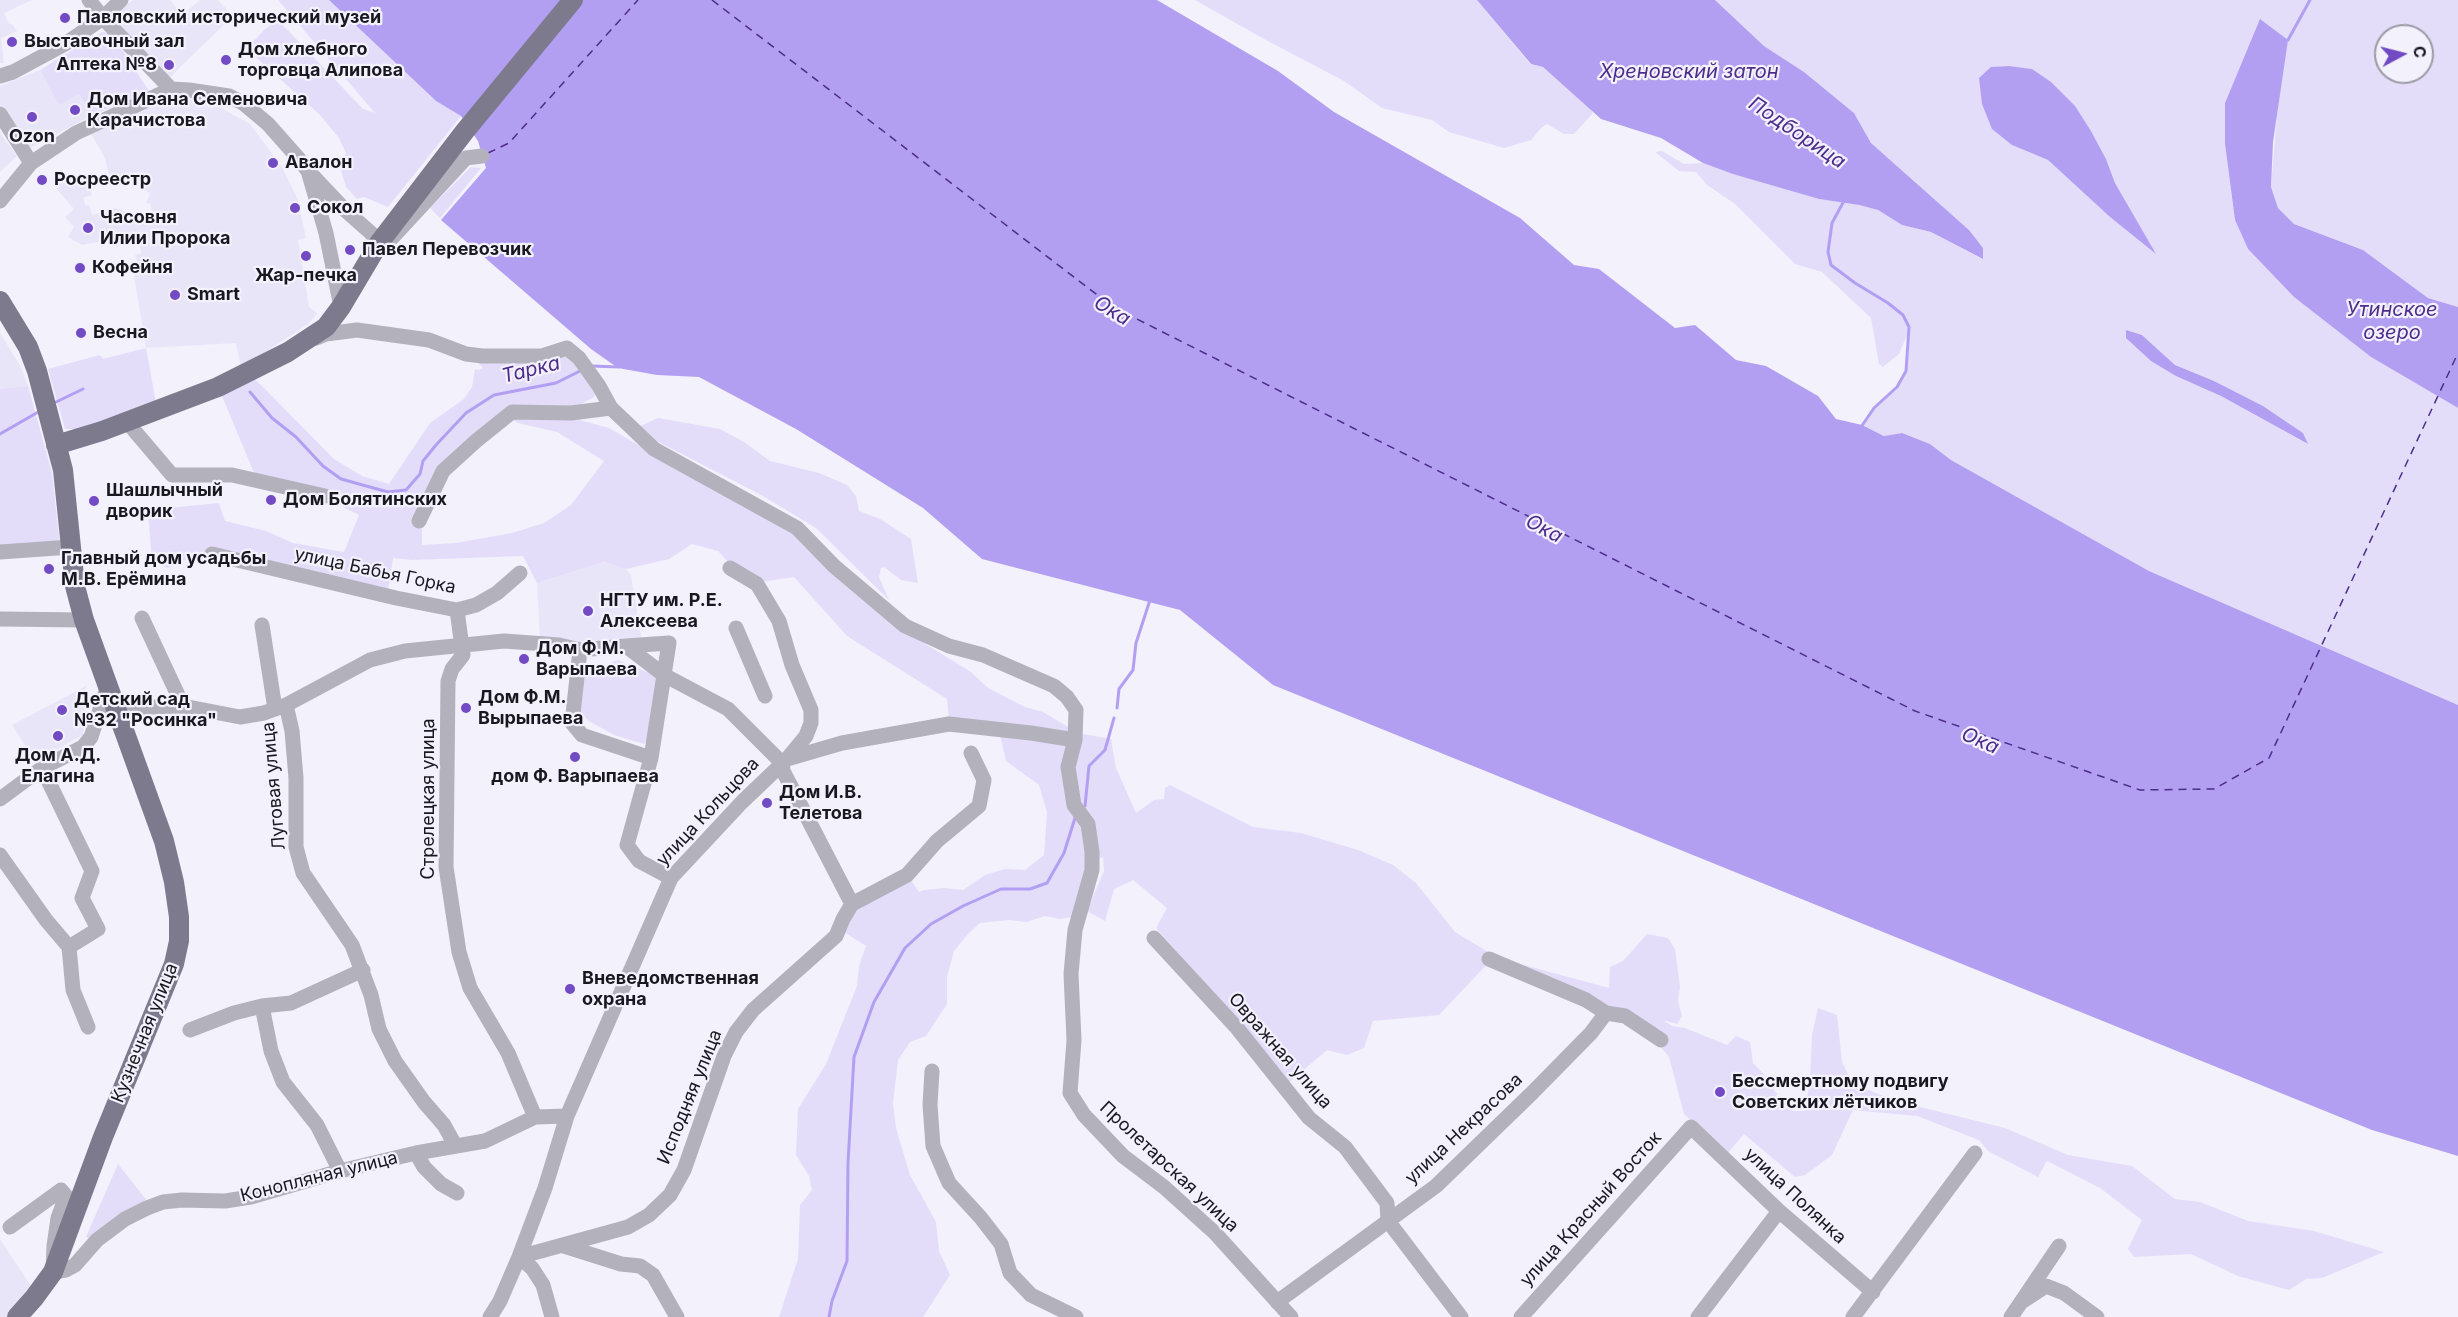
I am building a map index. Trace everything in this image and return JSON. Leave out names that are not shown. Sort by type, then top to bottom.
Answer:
[{"type":"main road","points":[[54,436],[127,422],[218,387],[302,344],[326,327],[341,307],[378,243],[465,131],[573,0]]},
{"type":"main road","name":"Кузнечная улица","points":[[0,301],[35,363],[63,470],[75,586],[84,620],[164,841],[174,882],[179,917],[179,941],[174,964],[103,1137],[53,1272],[17,1317]]},
{"type":"street","points":[[89,0],[103,18],[171,89]]},
{"type":"street","points":[[0,76],[13,72],[65,44],[103,18],[121,0]]},
{"type":"street","points":[[0,201],[31,163],[76,133],[171,89],[229,96],[243,103],[279,136],[308,171],[345,210],[371,233],[378,243],[392,238],[466,158],[482,156]]},
{"type":"street","points":[[0,114],[31,163]]},
{"type":"street","points":[[308,171],[326,233],[341,307]]},
{"type":"street","points":[[302,344],[326,334],[357,330],[429,340],[466,354],[542,356],[567,348],[579,358],[592,376],[611,408],[571,413],[513,412],[443,471],[419,521]]},
{"type":"street","name":"Пролетарская улица","points":[[611,408],[654,449],[797,528],[834,566],[905,626],[949,646],[983,655],[1054,686],[1067,697],[1076,710],[1075,740],[1068,767],[1074,805],[1088,825],[1092,870],[1075,930],[1071,974],[1074,1040],[1070,1093],[1084,1115],[1123,1156],[1164,1187],[1215,1233],[1291,1317]]},
{"type":"street","points":[[127,422],[172,475],[232,474],[325,496]]},
{"type":"street","points":[[0,552],[71,547]]},
{"type":"street","name":"улица Бабья Горка","points":[[212,554],[396,598],[457,610],[476,605],[497,593],[520,573]]},
{"type":"street","name":"улица Кольцова","points":[[490,1317],[500,1301],[519,1257],[545,1188],[567,1116],[636,962],[670,878],[784,761],[806,736],[811,723],[811,710],[792,664],[779,621],[756,584],[730,568]]},
{"type":"street","points":[[457,610],[463,645]]},
{"type":"street","points":[[142,618],[183,706]]},
{"type":"street","points":[[0,619],[84,620]]},
{"type":"street","name":"Луговая улица","points":[[262,625],[280,707],[292,731],[296,778],[296,847],[303,873],[352,945],[363,970],[379,1029],[395,1060],[424,1102],[444,1125],[455,1145]]},
{"type":"street","points":[[736,628],[765,696]]},
{"type":"street","points":[[116,708],[183,706],[240,717],[280,707],[369,660],[405,651],[524,642],[580,650],[669,643],[651,758],[627,845],[639,861],[670,878]]},
{"type":"street","name":"Стрелецкая улица","points":[[463,645],[463,656],[452,669],[448,681],[446,867],[457,942],[470,988],[508,1053],[535,1117]]},
{"type":"street","points":[[626,646],[664,675],[728,709],[784,761],[783,771],[852,904],[907,875],[937,841],[979,806],[984,780],[971,753]]},
{"type":"street","points":[[580,650],[572,723],[582,735],[651,758]]},
{"type":"street","points":[[0,799],[42,768],[83,747],[91,737],[108,685]]},
{"type":"street","name":"улица Кольцова","points":[[784,761],[842,743],[948,724],[1075,740]]},
{"type":"street","points":[[42,768],[92,871],[82,898],[98,929],[69,947]]},
{"type":"street","points":[[0,855],[46,920],[69,947],[73,990],[88,1027]]},
{"type":"street","name":"Исподняя улица","points":[[519,1257],[628,1227],[649,1215],[670,1195],[684,1170],[724,1056],[736,1032],[753,1010],[836,936],[852,904]]},
{"type":"street","name":"Овражная улица","points":[[1154,938],[1237,1028],[1309,1118],[1345,1147],[1387,1203],[1388,1221]]},
{"type":"street","points":[[1489,959],[1586,1000],[1606,1013],[1625,1016],[1661,1040]]},
{"type":"street","points":[[190,1030],[234,1013],[262,1006],[291,1003],[363,970]]},
{"type":"street","points":[[262,1006],[271,1051],[283,1082],[317,1125],[340,1171]]},
{"type":"street","name":"улица Некрасова","points":[[1277,1302],[1444,1178],[1532,1094],[1591,1033],[1606,1013]]},
{"type":"street","points":[[932,1071],[930,1105],[933,1146],[949,1183],[1001,1244],[1011,1273],[1031,1295],[1076,1317]]},
{"type":"street","name":"Конопляная улица","points":[[53,1272],[66,1270],[75,1265],[97,1240],[125,1219],[147,1208],[182,1200],[225,1201],[251,1197],[340,1171],[416,1153],[484,1141],[535,1117],[567,1116]]},
{"type":"street","name":"улица Полянка","points":[[1691,1127],[1779,1211],[1873,1292]]},
{"type":"street","name":"улица Красный Восток","points":[[1521,1317],[1691,1127]]},
{"type":"street","points":[[416,1153],[429,1172],[441,1184],[457,1193]]},
{"type":"street","points":[[1853,1317],[1975,1153]]},
{"type":"street","points":[[10,1227],[61,1190],[66,1196],[58,1218],[53,1272]]},
{"type":"street","points":[[1698,1317],[1779,1211]]},
{"type":"street","points":[[1388,1221],[1461,1317]]},
{"type":"street","points":[[564,1246],[621,1264],[640,1266],[653,1275],[677,1317]]},
{"type":"street","points":[[2011,1317],[2059,1246]]},
{"type":"street","points":[[519,1257],[532,1268],[543,1285],[552,1317]]},
{"type":"street","points":[[2023,1301],[2046,1286],[2064,1293],[2097,1317]]},
{"type":"shaded area","points":[[0,0],[32,0],[4,13],[9,24],[12,24],[17,31],[1,38],[4,63],[0,63]]},
{"type":"shaded area","points":[[133,0],[170,0],[182,15],[200,0],[218,0],[233,16],[169,78],[112,16]]},
{"type":"shaded area","points":[[278,0],[329,0],[436,101],[461,116],[388,207],[364,197],[357,199],[346,187],[340,167],[346,153],[339,138],[320,115],[249,51],[251,44],[265,29],[278,20],[363,109],[375,113]]},
{"type":"shaded area","points":[[1195,0],[1477,0],[1530,64],[1543,67],[1587,105],[1593,113],[1574,134],[1564,134],[1547,124],[1531,140],[1504,148],[1449,132],[1432,120],[1382,108],[1344,81]]},
{"type":"shaded area","points":[[1715,0],[2458,0],[2458,307],[2428,298],[2363,250],[2294,224],[2278,208],[2271,187],[2278,103],[2261,20],[2225,103],[2225,144],[2235,220],[2248,249],[2294,297],[2371,357],[2458,408],[2458,705],[2149,571],[1951,460],[1930,444],[1902,433],[1884,436],[1862,425],[1874,408],[1897,387],[1906,371],[1909,330],[1899,354],[1883,367],[1879,364],[1871,318],[1822,272],[1795,264],[1735,204],[1707,185],[1696,172],[1679,171],[1655,152],[1662,151],[1684,164],[1703,163],[1819,199],[1878,210],[1902,225],[1931,232],[1982,259],[1983,248],[1969,230],[1871,143],[1854,113],[1804,72],[1764,46]],"holes":[[[2009,66],[2032,69],[2091,131],[2106,159],[2115,183],[2155,253],[2110,217],[2048,160],[2012,145],[1992,67]],[[2126,330],[2142,335],[2175,365],[2214,381],[2263,406],[2303,433],[2307,444],[2221,396],[2176,376]]]},
{"type":"shaded area","points":[[102,32],[112,34],[149,91],[91,116],[79,94],[59,105],[40,70]]},
{"type":"shaded area","points":[[40,70],[59,104],[79,94],[91,116],[30,148],[0,104],[0,86]]},
{"type":"shaded area","points":[[163,96],[175,101],[203,98],[250,124],[282,167],[298,200],[306,238],[298,240],[309,307],[317,313],[308,324],[241,368],[236,343],[146,348],[132,263],[137,262],[135,255],[141,253],[138,235],[82,245],[68,237],[74,227],[65,217],[74,209],[56,188],[70,175],[90,188],[92,195],[83,198],[86,206],[89,205],[92,215],[115,208],[127,212],[132,219],[152,219],[151,204],[146,203],[150,193],[141,188],[141,184],[111,184],[105,158],[90,132]]},
{"type":"shaded area","points":[[0,133],[17,156],[0,172]]},
{"type":"shaded area","points":[[471,167],[481,168],[440,218],[430,208]]},
{"type":"shaded area","points":[[0,333],[21,367],[28,386],[0,389]]},
{"type":"shaded area","points":[[146,348],[156,403],[78,429],[65,429],[48,369],[100,355],[103,359]]},
{"type":"shaded area","points":[[566,353],[596,387],[594,397],[570,410],[507,412],[439,470],[422,523],[422,545],[456,543],[512,533],[544,523],[571,505],[604,461],[557,432],[518,423],[511,419],[573,418],[609,428],[794,535],[896,626],[971,672],[988,688],[1025,707],[1043,712],[1078,733],[1111,739],[1116,768],[1136,813],[1154,800],[1164,799],[1165,788],[1170,785],[1253,827],[1301,833],[1358,850],[1393,865],[1416,883],[1455,932],[1498,958],[1609,988],[1610,967],[1623,961],[1647,934],[1668,938],[1675,949],[1680,987],[1678,1001],[1682,1016],[1677,1024],[1663,1020],[1672,1026],[1685,1028],[1727,1045],[1736,1036],[1750,1042],[1753,1063],[1777,1094],[1772,1102],[1794,1111],[1805,1111],[1810,1081],[1812,1035],[1818,1008],[1837,1015],[1842,1062],[1852,1082],[1892,1100],[2005,1128],[2068,1155],[2132,1166],[2175,1199],[2200,1202],[2248,1221],[2314,1231],[2384,1252],[2322,1278],[2306,1279],[2289,1290],[2238,1276],[2191,1254],[2134,1257],[2128,1249],[2142,1220],[2100,1188],[2047,1161],[2038,1177],[1988,1151],[1979,1140],[1917,1116],[1853,1110],[1832,1155],[1805,1175],[1795,1177],[1744,1134],[1727,1154],[1684,1114],[1669,1057],[1658,1044],[1610,1007],[1493,958],[1439,1015],[1373,1021],[1364,1048],[1347,1055],[1327,1050],[1287,1084],[1226,1007],[1156,928],[1167,908],[1133,880],[1114,889],[1105,921],[1087,911],[1104,871],[1103,857],[1093,861],[1072,917],[1060,919],[1045,916],[1026,922],[1009,920],[980,923],[968,934],[954,951],[947,977],[947,1004],[926,1036],[910,1042],[898,1060],[893,1103],[896,1128],[910,1175],[936,1222],[939,1251],[950,1275],[923,1317],[779,1317],[798,1259],[800,1205],[812,1190],[809,1176],[796,1155],[798,1109],[826,1064],[857,986],[859,966],[866,946],[841,930],[854,905],[908,876],[919,892],[944,888],[963,890],[985,875],[1005,869],[1025,870],[1044,855],[1047,812],[1039,785],[1006,761],[1000,735],[949,720],[947,699],[847,636],[794,577],[760,582],[729,563],[718,551],[692,544],[669,559],[626,569],[604,562],[537,583],[523,556],[412,560],[393,558],[388,592],[213,551],[198,554],[168,568],[152,562],[148,510],[219,503],[225,521],[266,531],[293,543],[344,552],[359,515],[329,500],[257,480],[222,396],[255,379],[334,459],[362,476],[389,484],[430,423],[464,399],[472,387],[475,369],[483,368],[474,358]]},
{"type":"shaded area","points":[[28,386],[52,473],[60,545],[0,549],[0,389]]},
{"type":"shaded area","points":[[658,418],[720,429],[744,442],[770,461],[819,473],[847,485],[856,496],[859,511],[880,519],[911,539],[918,583],[901,580],[884,567],[881,568],[879,577],[889,600],[816,528],[763,496],[653,439],[638,427]]},
{"type":"shaded area","name":"НГТУ им. Р.Е. Алексеева","points":[[604,562],[626,569],[631,575],[642,642],[571,643],[540,640],[537,583]]},
{"type":"shaded area","points":[[618,660],[661,678],[655,728],[644,744],[614,735],[589,721],[578,710],[580,674]]},
{"type":"shaded area","name":"Детский сад №32 \"Росинка\"","points":[[86,686],[83,735],[35,761],[12,725]]},
{"type":"shaded area","points":[[118,1164],[148,1202],[91,1240],[86,1237]]},
{"type":"shaded area","points":[[0,1239],[33,1289],[23,1303],[7,1317],[0,1317]]},
{"type":"water","name":"Ока","points":[[329,0],[1157,0],[1278,71],[1334,112],[1520,218],[1574,265],[1599,269],[1675,328],[1695,325],[1736,360],[1766,366],[1818,396],[1836,419],[1862,425],[1884,436],[1902,433],[1930,444],[1951,460],[2149,571],[2458,705],[2458,1156],[2372,1130],[1273,685],[1180,610],[982,559],[923,508],[796,429],[699,377],[657,375],[618,368],[591,349],[441,220],[486,168],[478,141],[461,116],[436,101]]},
{"type":"water","name":"Хреновский затон","points":[[1477,0],[1715,0],[1764,46],[1804,72],[1854,113],[1871,143],[1969,230],[1983,248],[1983,259],[1931,232],[1902,225],[1878,210],[1819,199],[1733,174],[1703,163],[1661,138],[1601,119],[1543,67],[1531,64]]},
{"type":"water","name":"Утинское озеро","points":[[2260,19],[2288,40],[2273,142],[2271,187],[2278,208],[2294,224],[2363,250],[2428,298],[2458,307],[2458,408],[2371,357],[2294,297],[2248,249],[2235,220],[2225,144],[2225,103]]},
{"type":"water","points":[[2009,66],[2032,69],[2051,82],[2075,106],[2091,131],[2106,159],[2115,183],[2156,254],[2110,217],[2048,160],[2012,145],[1992,129],[1982,104],[1979,78],[1991,67]]},
{"type":"water","points":[[2126,330],[2142,335],[2175,365],[2214,381],[2263,406],[2303,433],[2308,444],[2151,361],[2126,338]]},
{"type":"waterway","points":[[2288,40],[2310,0]]},
{"type":"waterway","name":"Подборица","points":[[1845,199],[1832,223],[1828,252],[1831,265],[1888,303],[1903,315],[1909,327],[1906,371],[1897,387],[1874,408],[1861,427]]},
{"type":"waterway","name":"Тарка","points":[[591,366],[619,367]]},
{"type":"waterway","name":"Тарка","points":[[250,392],[272,418],[296,437],[323,466],[341,479],[388,492],[406,490],[420,474],[423,461],[436,445],[466,413],[494,395],[556,383],[582,370]]},
{"type":"waterway","name":"Тарка","points":[[54,403],[83,389]]},
{"type":"waterway","name":"Тарка","points":[[0,434],[40,411]]},
{"type":"waterway","points":[[1117,708],[1119,689],[1133,670],[1136,643],[1150,600]]},
{"type":"waterway","points":[[1085,806],[1089,766],[1105,750],[1114,718]]},
{"type":"waterway","points":[[829,1317],[832,1301],[847,1261],[848,1163],[854,1057],[874,1002],[905,948],[931,924],[1001,889],[1030,889],[1047,883],[1064,853],[1075,818]]},
{"type":"ferry route","points":[[488,153],[509,143],[638,0]]},
{"type":"ferry route","points":[[712,0],[1113,307],[1915,711],[2140,790],[2214,789],[2269,758],[2458,353]]},
{"type":"place","name":"Павловский исторический музей","points":[[65,18]]},
{"type":"place","name":"Выставочный зал","points":[[12,42]]},
{"type":"place","name":"Дом хлебного торговца Алипова","points":[[226,60]]},
{"type":"place","name":"Аптека №8","points":[[169,65]]},
{"type":"place","name":"Дом Ивана Семеновича Карачистова","points":[[75,110]]},
{"type":"place","name":"Ozon","points":[[32,117]]},
{"type":"place","name":"Авалон","points":[[273,163]]},
{"type":"place","name":"Росреестр","points":[[42,180]]},
{"type":"place","name":"Сокол","points":[[295,208]]},
{"type":"place","name":"Часовня Илии Пророка","points":[[88,228]]},
{"type":"place","name":"Павел Перевозчик","points":[[350,250]]},
{"type":"place","name":"Жар-печка","points":[[306,256]]},
{"type":"place","name":"Кофейня","points":[[80,268]]},
{"type":"place","name":"Smart","points":[[175,295]]},
{"type":"place","name":"Весна","points":[[81,333]]},
{"type":"place","name":"Дом Болятинских","points":[[271,500]]},
{"type":"place","name":"Шашлычный дворик","points":[[94,501]]},
{"type":"place","name":"Главный дом усадьбы М.В. Ерёмина","points":[[49,569]]},
{"type":"place","name":"НГТУ им. Р.Е. Алексеева","points":[[588,611]]},
{"type":"place","name":"Дом Ф.М. Варыпаева","points":[[524,659]]},
{"type":"place","name":"Дом Ф.М. Вырыпаева","points":[[466,708]]},
{"type":"place","name":"Детский сад №32 \"Росинка\"","points":[[62,710]]},
{"type":"place","name":"Дом А.Д. Елагина","points":[[58,736]]},
{"type":"place","name":"дом Ф. Варыпаева","points":[[575,757]]},
{"type":"place","name":"Дом И.В. Телетова","points":[[767,803]]},
{"type":"place","name":"Вневедомственная охрана","points":[[570,989]]},
{"type":"place","name":"Бессмертному подвигу Советских лётчиков","points":[[1720,1092]]}]
